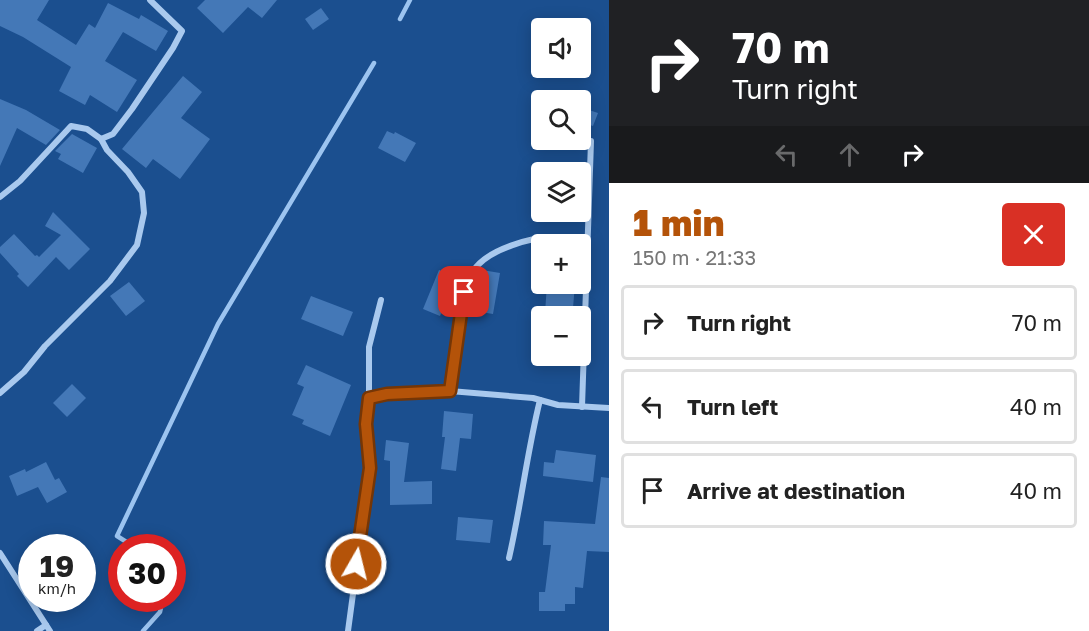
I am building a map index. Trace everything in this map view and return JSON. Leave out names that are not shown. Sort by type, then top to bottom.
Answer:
[{"type":"street","points":[[101,139],[113,134],[132,109],[182,31],[150,0]]},
{"type":"street","points":[[0,197],[20,181],[71,126],[87,129],[101,139],[107,150],[128,172],[142,192],[144,213],[137,245],[110,281],[45,346],[24,372],[0,393]]},
{"type":"street","points":[[588,234],[591,150]]},
{"type":"street","points":[[450,391],[464,292],[474,270],[482,261],[511,246],[531,241]]},
{"type":"street","points":[[582,407],[586,294]]},
{"type":"street","points":[[348,631],[370,468],[366,424],[369,398],[369,348],[381,300]]},
{"type":"street","points":[[369,398],[387,394],[450,391],[540,400],[558,405],[609,408]]},
{"type":"street","points":[[509,558],[531,436],[540,400]]},
{"type":"street","points":[[0,553],[48,628],[37,631]]},
{"type":"building","points":[[0,0],[49,0],[37,20],[76,45],[89,24],[95,28],[108,3],[139,19],[141,15],[168,31],[156,51],[123,32],[105,61],[137,80],[117,112],[90,95],[85,105],[59,91],[71,67],[23,37],[0,26]]},
{"type":"building","points":[[205,0],[277,0],[262,18],[248,7],[223,33],[197,8]]},
{"type":"building","points":[[321,8],[329,19],[313,30],[305,19]]},
{"type":"building","points":[[183,76],[202,92],[181,118],[210,139],[180,179],[153,159],[146,168],[122,149]]},
{"type":"building","points":[[0,99],[26,110],[60,130],[46,145],[17,128],[0,166]]},
{"type":"building","points":[[591,111],[598,113],[593,126],[591,125]]},
{"type":"building","points":[[387,131],[394,134],[395,132],[416,143],[405,162],[378,148]]},
{"type":"building","points":[[72,134],[97,148],[83,173],[58,159],[61,154],[55,151]]},
{"type":"building","points":[[53,212],[90,249],[69,270],[56,257],[28,287],[0,253],[0,247],[14,234],[35,256],[39,257],[61,235],[45,226]]},
{"type":"building","points":[[439,270],[456,277],[440,316],[423,309]]},
{"type":"building","points":[[482,270],[500,273],[493,314],[475,311],[477,282],[480,282]]},
{"type":"building","points":[[129,282],[145,301],[126,316],[110,296]]},
{"type":"building","points":[[546,294],[574,294],[573,306],[545,306]]},
{"type":"building","points":[[311,296],[353,312],[343,336],[301,319]]},
{"type":"building","points":[[306,365],[351,385],[330,436],[302,424],[304,420],[292,415],[304,387],[297,384]]},
{"type":"building","points":[[72,384],[86,398],[67,417],[53,403]]},
{"type":"building","points":[[444,411],[473,414],[471,439],[460,438],[456,471],[441,469],[445,437],[442,437]]},
{"type":"building","points":[[386,440],[409,443],[404,482],[432,481],[432,504],[390,505],[390,461],[384,460]]},
{"type":"building","points":[[556,450],[596,455],[593,482],[543,476],[544,462],[554,463]]},
{"type":"building","points":[[46,462],[55,480],[59,478],[67,492],[47,503],[38,487],[17,496],[9,476],[25,469],[26,472]]},
{"type":"building","points":[[601,477],[609,478],[609,552],[587,551],[583,588],[575,587],[575,604],[565,604],[565,611],[539,611],[539,592],[545,592],[551,545],[543,545],[544,521],[595,524]]},
{"type":"building","points":[[458,517],[493,520],[490,543],[456,540]]},
{"type":"waterway","points":[[400,19],[410,0]]},
{"type":"waterway","points":[[118,534],[218,324],[374,63]]},
{"type":"waterway","points":[[143,631],[160,612]]},
{"type":"route","points":[[356,564],[370,468],[366,424],[369,398],[387,394],[450,391],[464,292]]}]
